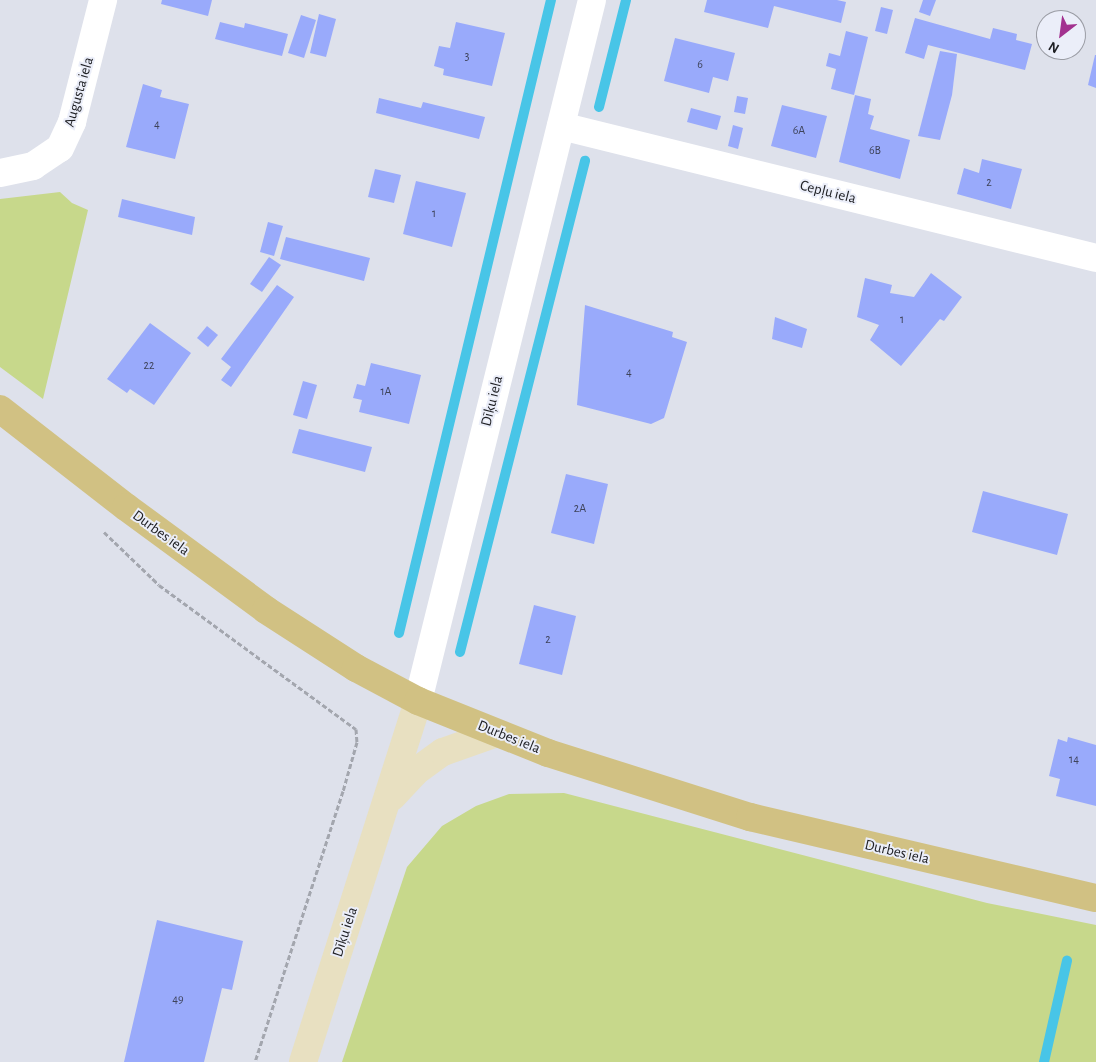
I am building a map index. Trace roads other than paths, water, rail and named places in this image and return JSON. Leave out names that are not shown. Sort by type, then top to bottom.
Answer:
[{"type":"main road","name":"Durbes iela","points":[[0,409],[126,507],[266,610],[356,668],[418,701],[548,753],[750,817],[1096,898]]},
{"type":"main road","name":"Dīķu iela","points":[[303,1062],[388,801],[418,701]]},
{"type":"main road","name":"Dīķu iela","points":[[388,801],[415,772],[443,752],[497,733]]},
{"type":"street","name":"Augusta iela","points":[[0,173],[33,166],[60,148],[72,122],[103,0]]},
{"type":"street","name":"Dīķu iela","points":[[418,701],[592,0]]},
{"type":"street","name":"Cepļu iela","points":[[561,126],[1096,258]]},
{"type":"waterway","points":[[399,633],[551,0]]},
{"type":"waterway","points":[[599,107],[626,0]]},
{"type":"waterway","points":[[460,652],[585,161]]},
{"type":"waterway","points":[[1044,1062],[1067,961]]}]
